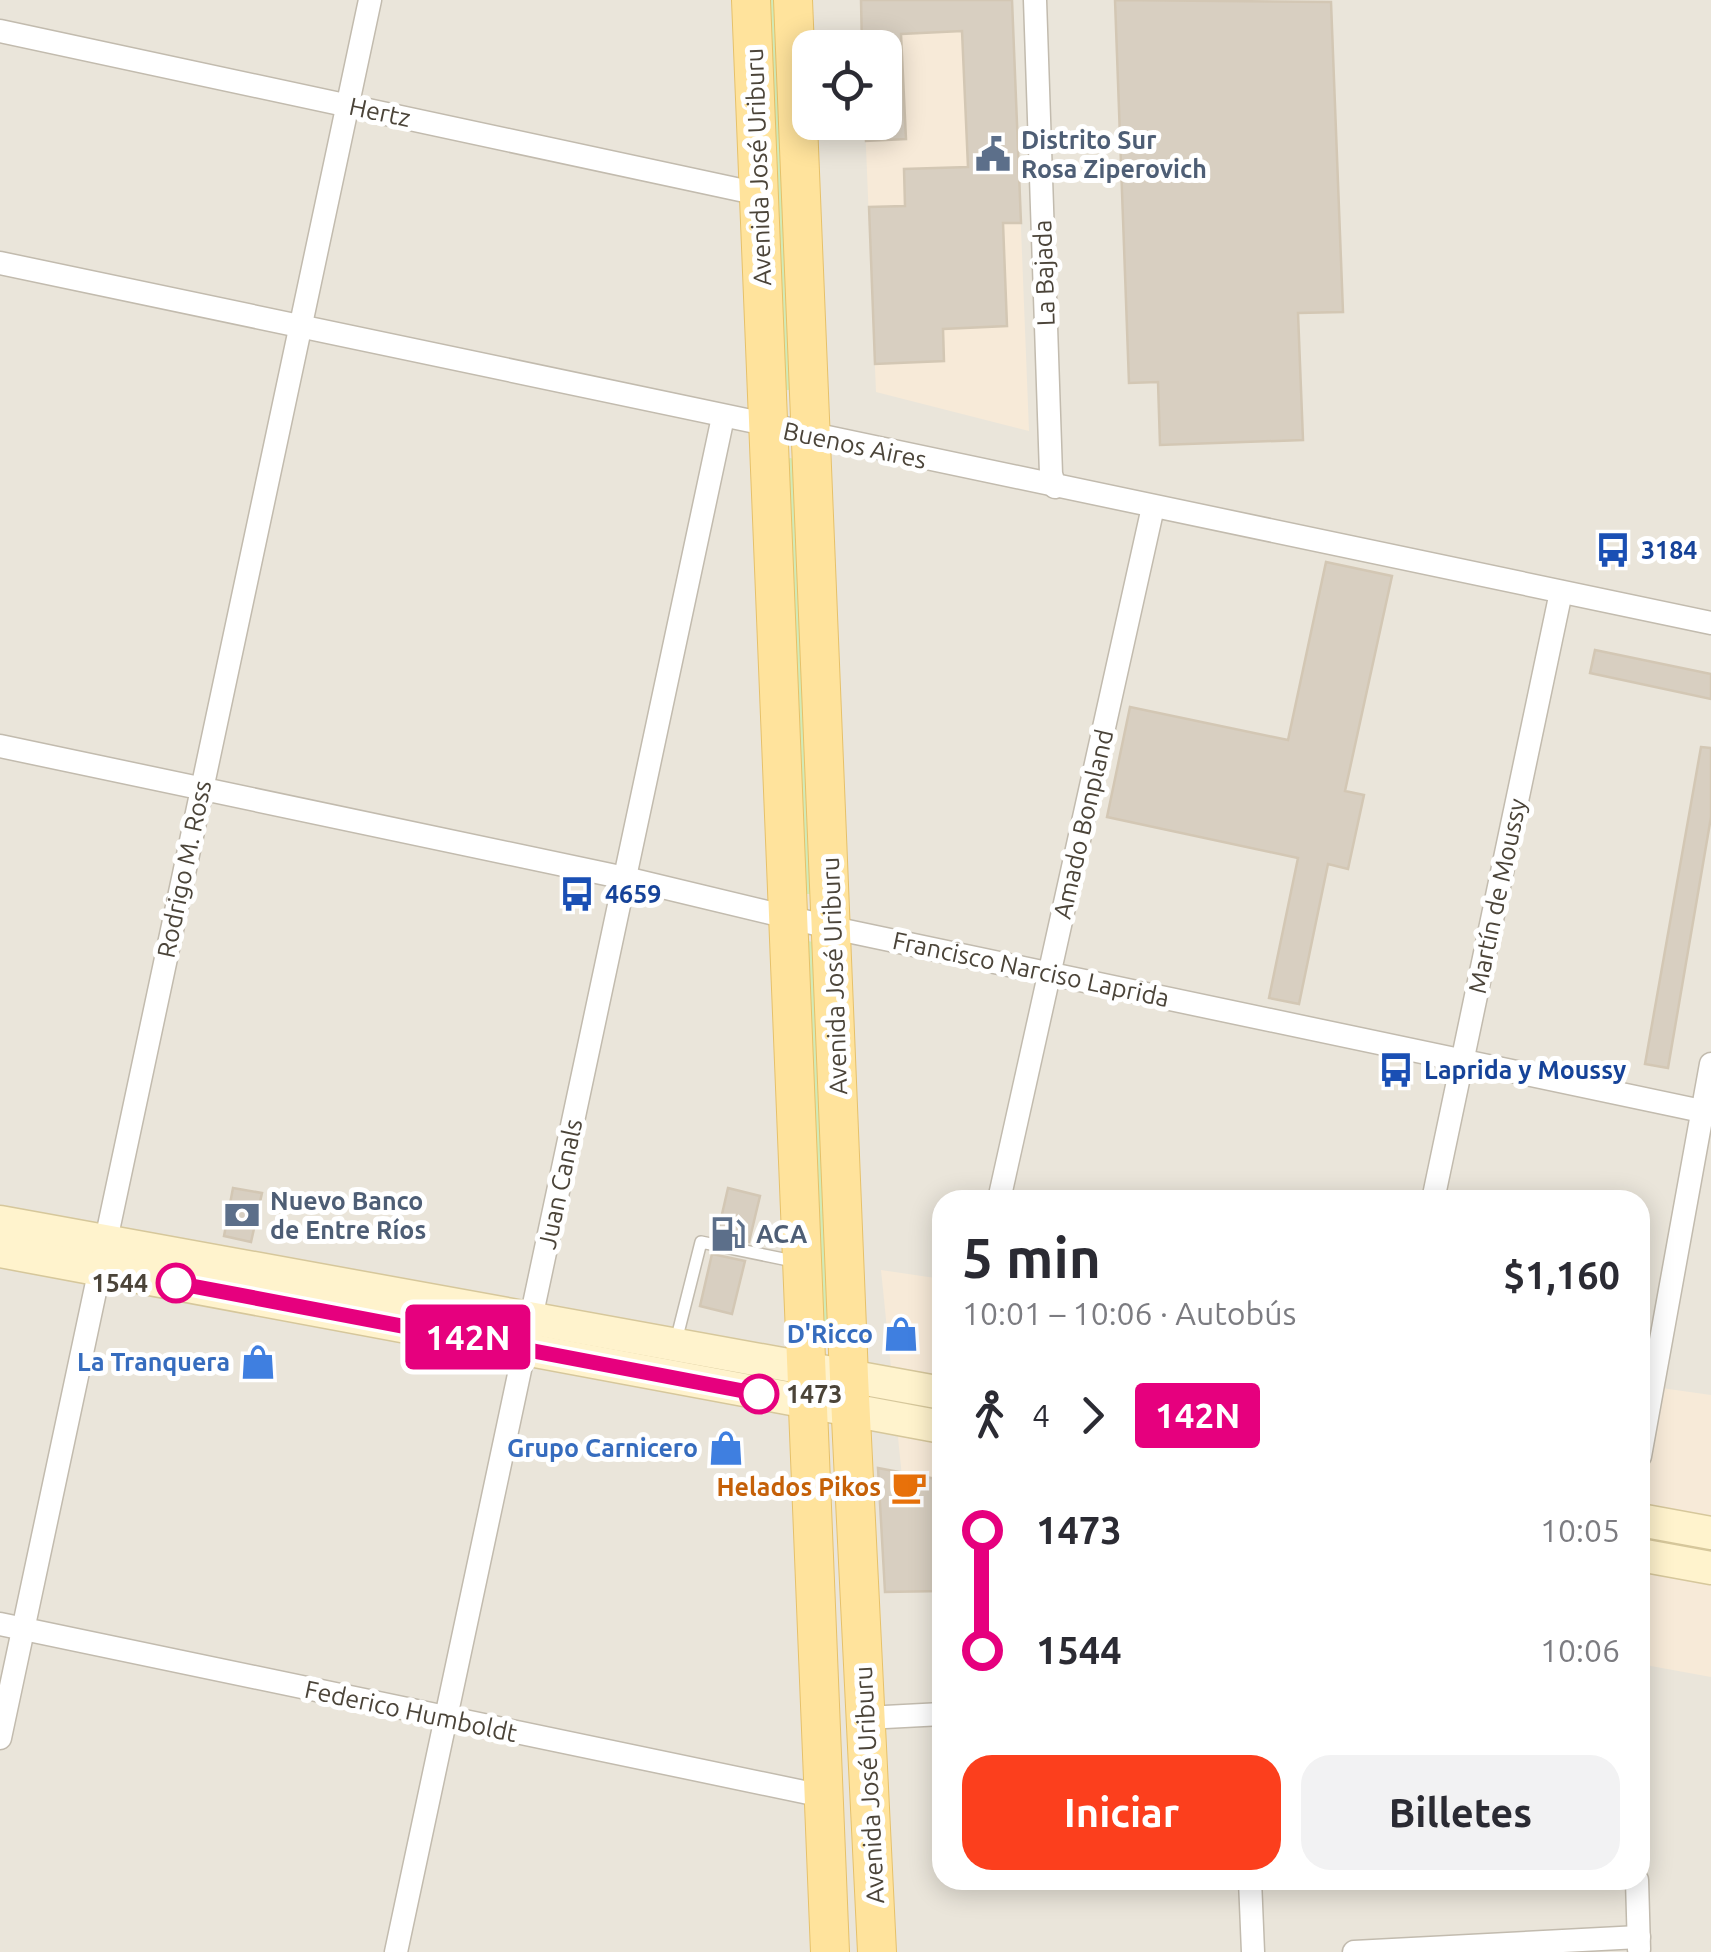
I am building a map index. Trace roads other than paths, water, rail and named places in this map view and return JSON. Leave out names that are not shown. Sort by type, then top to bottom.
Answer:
[{"type":"main road","name":"Avenida José Uriburu","points":[[751,0],[830,1952]]},
{"type":"main road","name":"Avenida José Uriburu","points":[[794,0],[850,1393],[878,1952]]},
{"type":"main road","points":[[0,1222],[101,1254],[805,1385],[850,1393],[932,1393]]},
{"type":"main road","points":[[0,1250],[101,1254]]},
{"type":"main road","points":[[528,1334],[675,1345],[805,1385]]},
{"type":"main road","points":[[850,1393],[932,1423]]},
{"type":"main road","points":[[1650,1522],[1711,1533]]},
{"type":"main road","points":[[1650,1558],[1711,1568]]},
{"type":"street","name":"Rodrigo M. Ross","points":[[0,1738],[12,1626],[101,1254],[370,0]]},
{"type":"street","name":"La Bajada","points":[[1035,0],[1051,474],[1055,486]]},
{"type":"street","name":"Hertz","points":[[0,31],[759,194]]},
{"type":"street","name":"Buenos Aires","points":[[0,263],[1711,624]]},
{"type":"street","name":"Juan Canals","points":[[396,1952],[723,417]]},
{"type":"street","name":"Amado Bonpland","points":[[1002,1190],[1153,507]]},
{"type":"street","name":"Martín de Moussy","points":[[1434,1190],[1561,592]]},
{"type":"street","name":"Francisco Narciso Laprida","points":[[0,746],[625,878],[832,928],[1707,1112]]},
{"type":"street","points":[[1650,1405],[1707,1112],[1711,1064]]},
{"type":"street","name":"Federico Humboldt","points":[[12,1626],[823,1796]]},
{"type":"street","points":[[866,1718],[932,1715]]},
{"type":"street","points":[[1250,1890],[1253,1952]]},
{"type":"street","points":[[1354,1952],[1639,1945],[1637,1890]]},
{"type":"lane","points":[[675,1345],[701,1242],[800,1262]]},
{"type":"place","name":"Distrito Sur Rosa Ziperovich","points":[[993,154]]},
{"type":"place","name":"3184","points":[[1613,550]]},
{"type":"place","name":"4659","points":[[577,894]]},
{"type":"place","name":"Laprida y Moussy","points":[[1396,1070]]},
{"type":"place","name":"Nuevo Banco de Entre Ríos","points":[[242,1215]]},
{"type":"place","name":"ACA","points":[[728,1234]]},
{"type":"place","name":"1544","points":[[176,1283]]},
{"type":"place","name":"D'Ricco","points":[[901,1334]]},
{"type":"place","name":"La Tranquera","points":[[258,1362]]},
{"type":"place","name":"1473","points":[[759,1394]]},
{"type":"place","name":"Grupo Carnicero","points":[[726,1448]]},
{"type":"place","name":"Helados Pikos","points":[[909,1487]]}]
